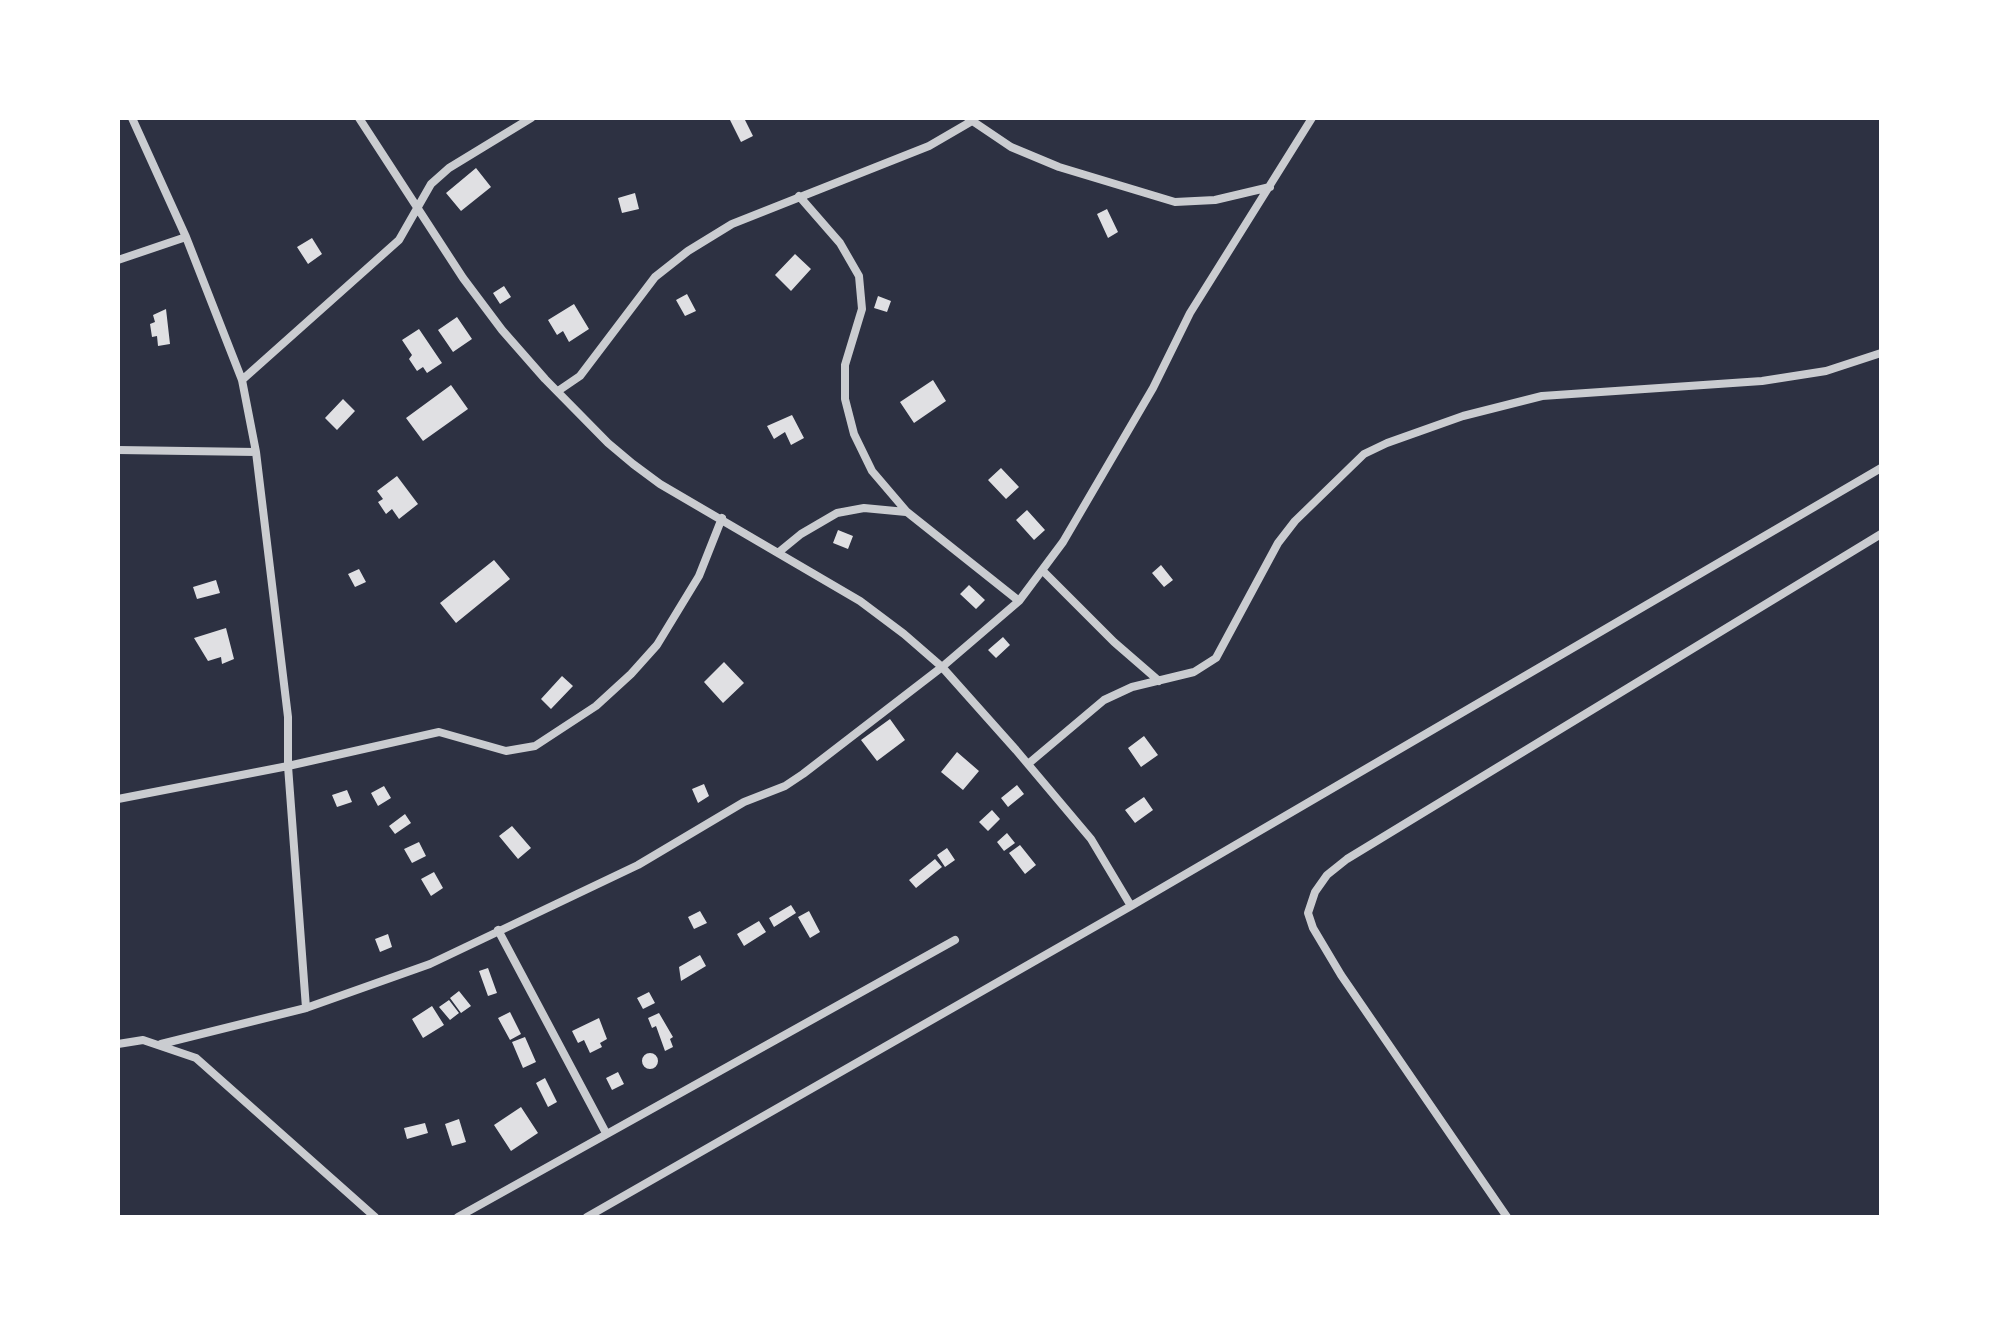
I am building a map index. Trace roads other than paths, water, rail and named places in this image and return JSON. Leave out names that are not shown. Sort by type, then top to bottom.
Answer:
[{"type":"street","points":[[132,118],[186,237],[242,380],[256,452],[288,717],[288,766],[306,1008]]},
{"type":"street","points":[[359,118],[486,309],[608,443],[660,484],[860,601],[942,667],[1091,839],[1131,906]]},
{"type":"street","points":[[242,380],[399,240],[431,184],[449,168],[531,118]]},
{"type":"street","points":[[161,1044],[306,1008],[430,964],[638,865],[744,802],[785,786],[942,667],[1019,601],[1063,542],[1153,388],[1190,313],[1312,118]]},
{"type":"street","points":[[558,391],[580,376],[655,277],[688,251],[732,224],[929,146],[970,120],[1011,147],[1059,167],[1175,202],[1215,200],[1270,187]]},
{"type":"street","points":[[799,196],[840,243],[859,276],[862,309],[845,365],[845,399],[854,434],[872,471],[907,512],[1019,601]]},
{"type":"street","points":[[118,260],[186,237]]},
{"type":"street","points":[[1028,764],[1104,700],[1132,687],[1194,672],[1216,658],[1278,543],[1295,521],[1364,454],[1463,416],[1542,396],[1762,381],[1826,371],[1881,353]]},
{"type":"street","points":[[118,450],[256,452]]},
{"type":"street","points":[[587,1217],[1131,906],[1881,468]]},
{"type":"street","points":[[779,552],[801,534],[837,513],[864,508],[907,512]]},
{"type":"street","points":[[118,799],[288,766],[439,732],[506,751],[535,746],[596,706],[657,645],[699,576],[722,518]]},
{"type":"street","points":[[1507,1217],[1341,975],[1313,928],[1308,913],[1315,892],[1327,875],[1347,859],[1881,534]]},
{"type":"street","points":[[1042,570],[1114,642],[1159,681]]},
{"type":"street","points":[[498,930],[606,1133]]},
{"type":"street","points":[[458,1217],[955,940]]},
{"type":"street","points":[[118,1044],[143,1040],[196,1058],[375,1217]]}]
